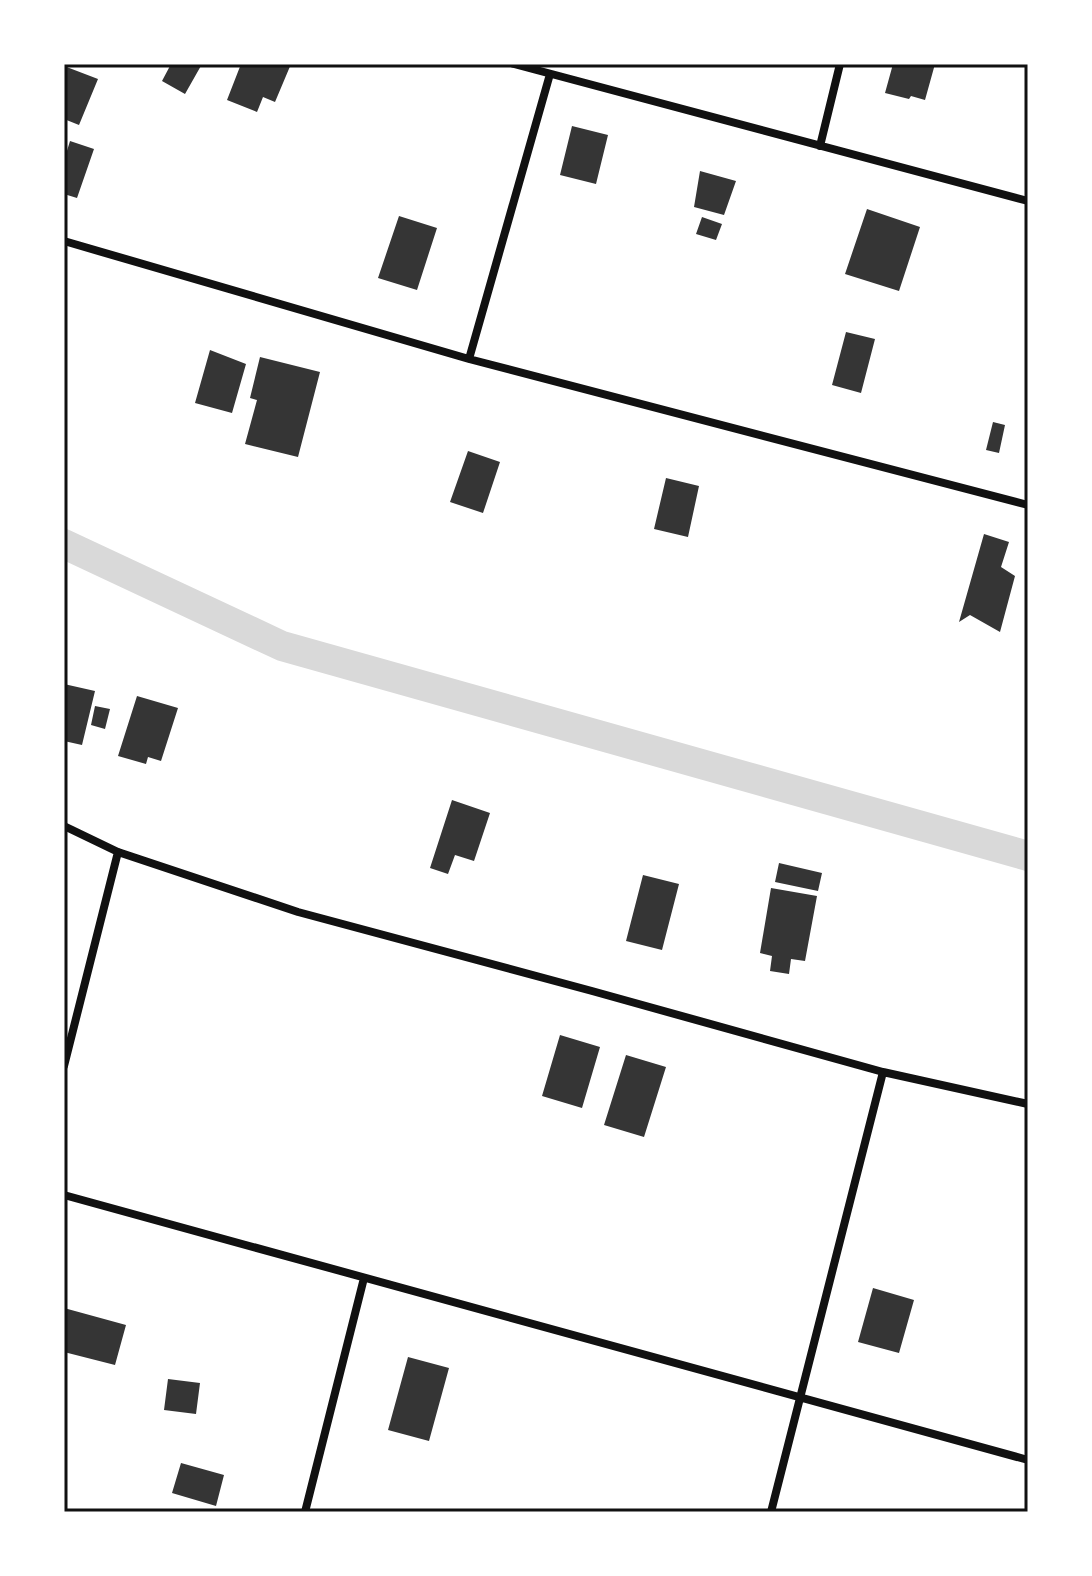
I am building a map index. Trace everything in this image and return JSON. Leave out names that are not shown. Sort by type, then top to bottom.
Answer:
[{"type":"street","points":[[514,64],[1028,201]]},
{"type":"street","points":[[820,146],[840,64]]},
{"type":"street","points":[[469,359],[550,74]]},
{"type":"street","points":[[64,241],[469,359],[1028,505]]},
{"type":"street","points":[[64,826],[118,852],[298,912],[883,1072],[1028,1104]]},
{"type":"street","points":[[64,1066],[118,852]]},
{"type":"street","points":[[771,1512],[883,1072]]},
{"type":"street","points":[[64,1195],[1028,1460]]},
{"type":"street","points":[[305,1512],[364,1278]]},
{"type":"building","points":[[171,64],[202,64],[185,94],[162,81]]},
{"type":"building","points":[[241,64],[291,64],[275,102],[263,97],[257,112],[227,100]]},
{"type":"building","points":[[893,64],[935,64],[925,100],[885,93]]},
{"type":"building","points":[[64,66],[98,79],[79,125],[64,119]]},
{"type":"building","points":[[572,126],[608,135],[596,184],[560,175]]},
{"type":"building","points":[[70,141],[94,149],[77,198],[64,194],[64,153]]},
{"type":"building","points":[[700,171],[736,181],[724,215],[694,207]]},
{"type":"building","points":[[867,209],[920,227],[899,291],[845,274]]},
{"type":"building","points":[[399,216],[437,228],[417,290],[378,278]]},
{"type":"building","points":[[702,217],[722,224],[716,240],[696,234]]},
{"type":"building","points":[[846,332],[875,339],[861,393],[832,385]]},
{"type":"building","points":[[210,350],[246,364],[232,413],[195,403]]},
{"type":"building","points":[[260,357],[320,372],[298,457],[245,444],[257,400],[250,398]]},
{"type":"building","points":[[993,422],[1005,425],[999,453],[986,450]]},
{"type":"building","points":[[468,451],[500,462],[483,513],[450,502]]},
{"type":"building","points":[[666,478],[699,486],[688,537],[654,529]]},
{"type":"building","points":[[984,534],[1009,542],[1001,567],[1015,576],[1000,632],[970,615],[959,622]]},
{"type":"building","points":[[64,684],[95,691],[82,745],[64,741]]},
{"type":"building","points":[[137,696],[178,708],[161,761],[148,757],[146,764],[118,756]]},
{"type":"building","points":[[95,706],[110,709],[105,729],[91,725]]},
{"type":"building","points":[[452,800],[490,813],[474,861],[455,855],[448,874],[430,868]]},
{"type":"building","points":[[779,863],[822,873],[818,891],[775,882]]},
{"type":"building","points":[[643,875],[679,884],[662,950],[626,941]]},
{"type":"building","points":[[771,888],[817,896],[805,961],[791,959],[789,974],[770,971],[772,956],[760,953]]},
{"type":"building","points":[[560,1035],[600,1047],[582,1108],[542,1096]]},
{"type":"building","points":[[626,1055],[666,1067],[644,1137],[604,1125]]},
{"type":"building","points":[[873,1288],[914,1300],[899,1353],[858,1342]]},
{"type":"building","points":[[64,1308],[126,1325],[115,1365],[64,1352]]},
{"type":"building","points":[[408,1357],[449,1368],[429,1441],[388,1430]]},
{"type":"building","points":[[168,1379],[200,1383],[196,1414],[164,1410]]},
{"type":"building","points":[[181,1463],[224,1475],[216,1506],[172,1493]]},
{"type":"waterway","points":[[64,544],[282,646],[1028,856]]}]
